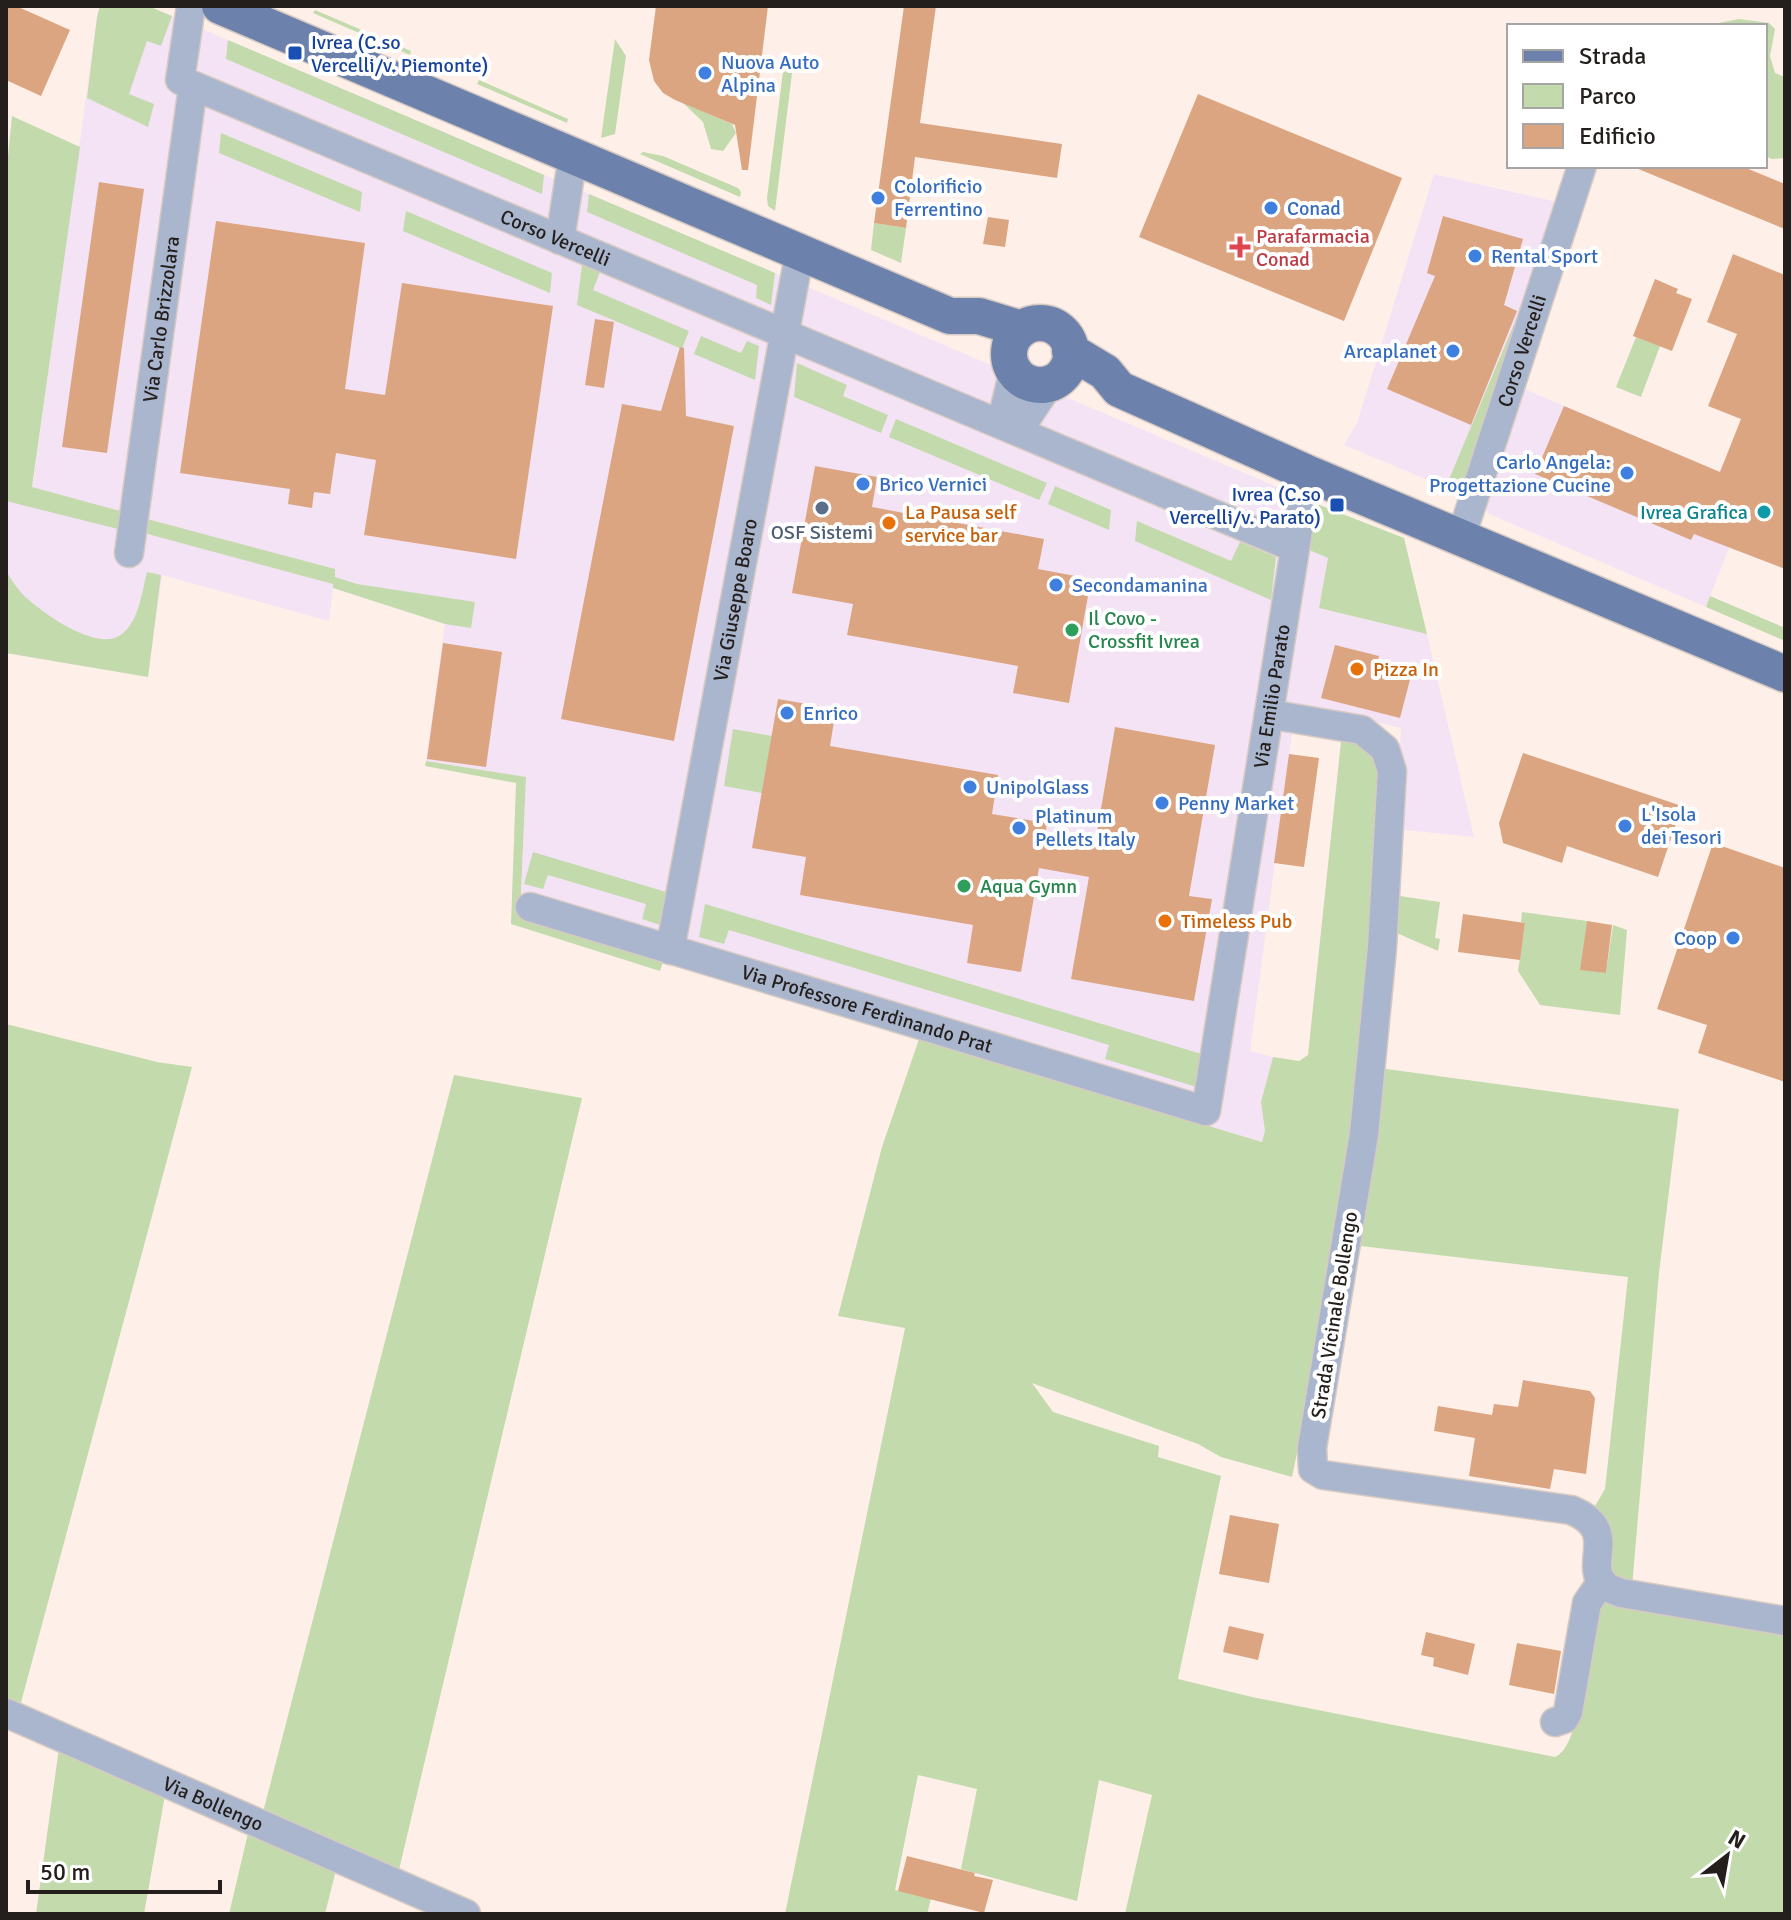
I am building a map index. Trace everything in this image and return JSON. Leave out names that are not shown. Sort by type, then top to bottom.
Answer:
[{"type":"main road","points":[[220,6],[950,316],[968,336],[1015,352],[1030,383],[1060,371],[1105,372],[1119,389],[1307,473],[1785,674]]},
{"type":"main road","points":[[1015,352],[1033,324],[1049,324],[1065,335],[1060,371]]},
{"type":"street","points":[[191,6],[180,80],[193,86]]},
{"type":"street","name":"Corso Vercelli","points":[[193,86],[1295,548]]},
{"type":"street","name":"Via Carlo Brizzolara","points":[[129,553],[193,86]]},
{"type":"street","points":[[560,240],[573,155]]},
{"type":"street","name":"Corso Vercelli","points":[[1461,537],[1581,168]]},
{"type":"street","name":"Via Giuseppe Boaro","points":[[670,950],[800,251]]},
{"type":"street","points":[[1010,428],[1015,352]]},
{"type":"street","points":[[1010,428],[1060,371]]},
{"type":"street","name":"Via Emilio Parato","points":[[1206,1111],[1307,473]]},
{"type":"street","name":"Strada Vicinale Bollengo","points":[[1269,714],[1362,730],[1385,749],[1392,771],[1382,948],[1364,1134],[1312,1448],[1313,1469],[1323,1475],[1571,1510],[1585,1516],[1594,1526],[1599,1539],[1599,1574],[1602,1581]]},
{"type":"street","name":"Via Professore Ferdinando Prat","points":[[530,907],[1206,1111]]},
{"type":"street","points":[[1555,1722],[1564,1719],[1568,1712],[1587,1603],[1602,1581],[1621,1593],[1785,1621]]},
{"type":"street","name":"Via Bollengo","points":[[6,1713],[466,1914]]},
{"type":"shaded area","points":[[100,6],[148,6],[1317,504],[1309,550],[1328,558],[1319,608],[1427,634],[1474,837],[1395,829],[1401,728],[1296,703],[1250,1051],[1273,1057],[1261,1101],[1265,1131],[1262,1142],[520,914],[526,777],[426,761],[445,624],[333,588],[329,621],[162,575],[148,677],[6,653],[6,501],[30,506]]},
{"type":"shaded area","points":[[1434,174],[1557,202],[1499,378],[1719,472],[1723,463],[1757,476],[1706,607],[1489,514],[1483,503],[1344,445],[1357,423]]},
{"type":"green space","points":[[100,6],[148,6],[172,16],[161,46],[147,41],[129,94],[154,104],[148,127],[87,98]]},
{"type":"green space","points":[[315,10],[411,51],[410,55],[313,13]]},
{"type":"green space","points":[[1739,19],[1769,23],[1775,29],[1770,56],[1775,73],[1785,77],[1785,158],[1767,157],[1767,24],[1713,24]]},
{"type":"green space","points":[[615,39],[626,56],[615,134],[601,138]]},
{"type":"green space","points":[[228,40],[544,175],[542,194],[226,59]]},
{"type":"green space","points":[[784,64],[793,65],[775,211],[768,206],[767,198]]},
{"type":"green space","points":[[479,80],[568,119],[567,123],[477,84]]},
{"type":"green space","points":[[683,103],[732,124],[736,133],[723,151],[711,149],[703,122]]},
{"type":"green space","points":[[12,116],[80,147],[32,487],[120,511],[118,529],[6,501],[6,176]]},
{"type":"green space","points":[[221,133],[362,192],[360,212],[219,153]]},
{"type":"green space","points":[[640,154],[663,156],[738,188],[740,197]]},
{"type":"green space","points":[[589,194],[775,273],[771,305],[756,298],[757,285],[587,212]]},
{"type":"green space","points":[[406,211],[552,273],[550,293],[403,231]]},
{"type":"green space","points":[[874,223],[906,228],[901,263],[871,250]]},
{"type":"green space","points":[[582,265],[600,272],[593,290],[689,331],[682,349],[577,305]]},
{"type":"green space","points":[[1519,312],[1466,480],[1459,496],[1445,489]]},
{"type":"green space","points":[[701,336],[741,353],[747,341],[759,346],[755,380],[694,354]]},
{"type":"green space","points":[[1636,337],[1660,346],[1641,397],[1616,387]]},
{"type":"green space","points":[[797,363],[847,385],[843,396],[888,415],[881,433],[794,397]]},
{"type":"green space","points":[[896,419],[1047,483],[1039,500],[889,437]]},
{"type":"green space","points":[[1055,486],[1111,510],[1109,530],[1048,504]]},
{"type":"green space","points":[[1317,504],[1404,538],[1427,634],[1319,608],[1328,558],[1309,550]]},
{"type":"green space","points":[[147,519],[335,569],[335,577],[357,584],[475,602],[471,628],[445,624],[333,588],[333,584],[144,533]]},
{"type":"green space","points":[[1137,521],[1231,561],[1240,542],[1276,557],[1271,600],[1135,541]]},
{"type":"green space","points":[[6,571],[22,594],[37,607],[73,630],[100,639],[112,639],[128,628],[139,605],[147,572],[161,575],[148,677],[6,653]]},
{"type":"green space","points":[[1710,596],[1785,628],[1785,641],[1706,607]]},
{"type":"green space","points":[[733,729],[772,736],[762,793],[724,786]]},
{"type":"green space","points":[[1342,732],[1379,759],[1373,920],[1336,1264],[1292,1477],[1221,1457],[1198,1444],[1032,1383],[1053,1412],[1159,1446],[1158,1457],[1221,1476],[1178,1679],[1252,1697],[1555,1757],[1565,1748],[1574,1727],[1599,1597],[1785,1628],[1785,1914],[1125,1914],[1152,1795],[1099,1780],[1077,1901],[961,1869],[977,1789],[918,1775],[895,1890],[931,1899],[927,1914],[785,1914],[905,1328],[838,1316],[882,1147],[919,1039],[1262,1142],[1265,1131],[1261,1102],[1273,1057],[1299,1061],[1308,1055]]},
{"type":"green space","points":[[426,761],[526,777],[520,914],[664,959],[660,971],[511,924],[516,783],[425,766]]},
{"type":"green space","points":[[533,852],[666,892],[660,925],[642,919],[646,904],[548,875],[543,889],[524,884]]},
{"type":"green space","points":[[1393,895],[1440,902],[1435,938],[1440,939],[1438,951],[1392,931]]},
{"type":"green space","points":[[705,904],[1208,1056],[1203,1089],[1105,1059],[1109,1045],[729,930],[724,944],[699,937]]},
{"type":"green space","points":[[1522,912],[1587,921],[1581,969],[1606,973],[1613,925],[1627,930],[1620,1015],[1540,1005],[1518,971],[1525,923],[1521,922]]},
{"type":"green space","points":[[6,1024],[157,1062],[192,1067],[19,1710],[6,1705]]},
{"type":"green space","points":[[1379,1068],[1679,1109],[1659,1273],[1632,1587],[1611,1575],[1606,1527],[1595,1506],[1605,1489],[1628,1277],[1352,1245]]},
{"type":"green space","points":[[454,1075],[582,1098],[398,1874],[262,1816]]},
{"type":"green space","points":[[59,1748],[165,1795],[144,1914],[36,1914]]},
{"type":"green space","points":[[249,1829],[337,1866],[325,1914],[229,1914]]},
{"type":"building","points":[[6,6],[16,6],[70,30],[41,96],[6,80]]},
{"type":"building","name":"Nuova Auto Alpina","points":[[656,6],[768,6],[748,170],[742,170],[735,125],[675,100],[663,93],[654,81],[649,60]]},
{"type":"building","points":[[904,6],[936,6],[920,123],[1062,144],[1057,178],[915,157],[906,228],[874,223]]},
{"type":"building","name":"Conad","points":[[1198,94],[1402,178],[1344,321],[1139,237]]},
{"type":"building","points":[[1636,168],[1746,168],[1785,184],[1785,229]]},
{"type":"building","points":[[99,182],[144,189],[107,453],[62,447]]},
{"type":"building","name":"Arcaplanet","points":[[1443,216],[1523,239],[1504,305],[1517,311],[1471,425],[1387,389],[1435,276],[1427,273]]},
{"type":"building","points":[[988,217],[1009,220],[1005,247],[983,244]]},
{"type":"building","points":[[216,221],[365,243],[345,389],[385,395],[402,283],[553,306],[516,559],[364,535],[376,460],[336,453],[330,494],[314,492],[312,508],[288,504],[290,489],[180,473]]},
{"type":"building","points":[[1733,254],[1785,275],[1785,569],[1694,534],[1691,540],[1535,474],[1564,406],[1720,472],[1741,419],[1708,406],[1737,334],[1707,322]]},
{"type":"building","points":[[1655,279],[1692,299],[1672,351],[1633,336]]},
{"type":"building","points":[[595,319],[614,322],[604,388],[585,385]]},
{"type":"building","points":[[680,347],[684,348],[686,416],[734,426],[674,741],[561,719],[622,404],[661,411]]},
{"type":"building","points":[[815,466],[877,477],[872,507],[1044,539],[1038,569],[1091,579],[1069,703],[1013,693],[1018,666],[847,635],[853,604],[792,593]]},
{"type":"building","points":[[443,643],[502,652],[486,767],[427,759]]},
{"type":"building","points":[[1335,645],[1379,656],[1377,663],[1412,672],[1400,718],[1321,698]]},
{"type":"building","points":[[778,699],[836,709],[830,746],[998,775],[992,814],[1047,823],[1045,836],[1095,844],[1115,727],[1215,745],[1189,896],[1212,899],[1194,1001],[1071,979],[1089,877],[1039,868],[1021,972],[967,963],[973,925],[800,895],[806,857],[752,848]]},
{"type":"building","points":[[1523,753],[1682,806],[1658,877],[1567,846],[1562,863],[1503,843],[1499,823]]},
{"type":"building","points":[[1289,754],[1319,758],[1304,867],[1274,863]]},
{"type":"building","name":"Coop","points":[[1713,843],[1785,868],[1785,1082],[1698,1053],[1707,1025],[1657,1009]]},
{"type":"building","points":[[1463,914],[1525,923],[1520,960],[1458,952]]},
{"type":"building","points":[[1587,921],[1612,925],[1606,973],[1580,970]]},
{"type":"building","points":[[1523,1380],[1590,1391],[1595,1398],[1586,1474],[1554,1469],[1550,1489],[1469,1476],[1475,1438],[1434,1431],[1438,1406],[1492,1415],[1494,1404],[1518,1407]]},
{"type":"building","points":[[1230,1515],[1279,1524],[1269,1583],[1219,1574]]},
{"type":"building","points":[[1229,1626],[1264,1634],[1258,1660],[1223,1652]]},
{"type":"building","points":[[1426,1632],[1475,1644],[1468,1675],[1433,1666],[1434,1658],[1421,1655]]},
{"type":"building","points":[[1517,1643],[1561,1651],[1554,1694],[1509,1685]]},
{"type":"building","points":[[907,1856],[993,1880],[984,1913],[898,1891]]},
{"type":"place","name":"Ivrea (C.so Vercelli/v. Piemonte)","points":[[295,53]]},
{"type":"place","name":"Nuova Auto Alpina","points":[[705,73]]},
{"type":"place","name":"Colorificio Ferrentino","points":[[878,198]]},
{"type":"place","name":"Conad","points":[[1271,208]]},
{"type":"place","name":"Parafarmacia Conad","points":[[1240,247]]},
{"type":"place","name":"Rental Sport","points":[[1475,256]]},
{"type":"place","name":"Arcaplanet","points":[[1453,351]]},
{"type":"place","name":"Carlo Angela: Progettazione Cucine","points":[[1627,473]]},
{"type":"place","name":"Brico Vernici","points":[[863,484]]},
{"type":"place","name":"Ivrea (C.so Vercelli/v. Parato)","points":[[1337,505]]},
{"type":"place","name":"OSF Sistemi","points":[[822,508]]},
{"type":"place","name":"Ivrea Grafica","points":[[1764,512]]},
{"type":"place","name":"La Pausa self service bar","points":[[889,523]]},
{"type":"place","name":"Secondamanina","points":[[1056,585]]},
{"type":"place","name":"Il Covo - Crossfit Ivrea","points":[[1072,630]]},
{"type":"place","name":"Pizza In","points":[[1357,669]]},
{"type":"place","name":"Enrico","points":[[787,713]]},
{"type":"place","name":"UnipolGlass","points":[[970,787]]},
{"type":"place","name":"Penny Market","points":[[1162,803]]},
{"type":"place","name":"L'Isola dei Tesori","points":[[1625,826]]},
{"type":"place","name":"Platinum Pellets Italy","points":[[1019,828]]},
{"type":"place","name":"Aqua Gymn","points":[[964,886]]},
{"type":"place","name":"Timeless Pub","points":[[1165,921]]},
{"type":"place","name":"Coop","points":[[1733,938]]}]
